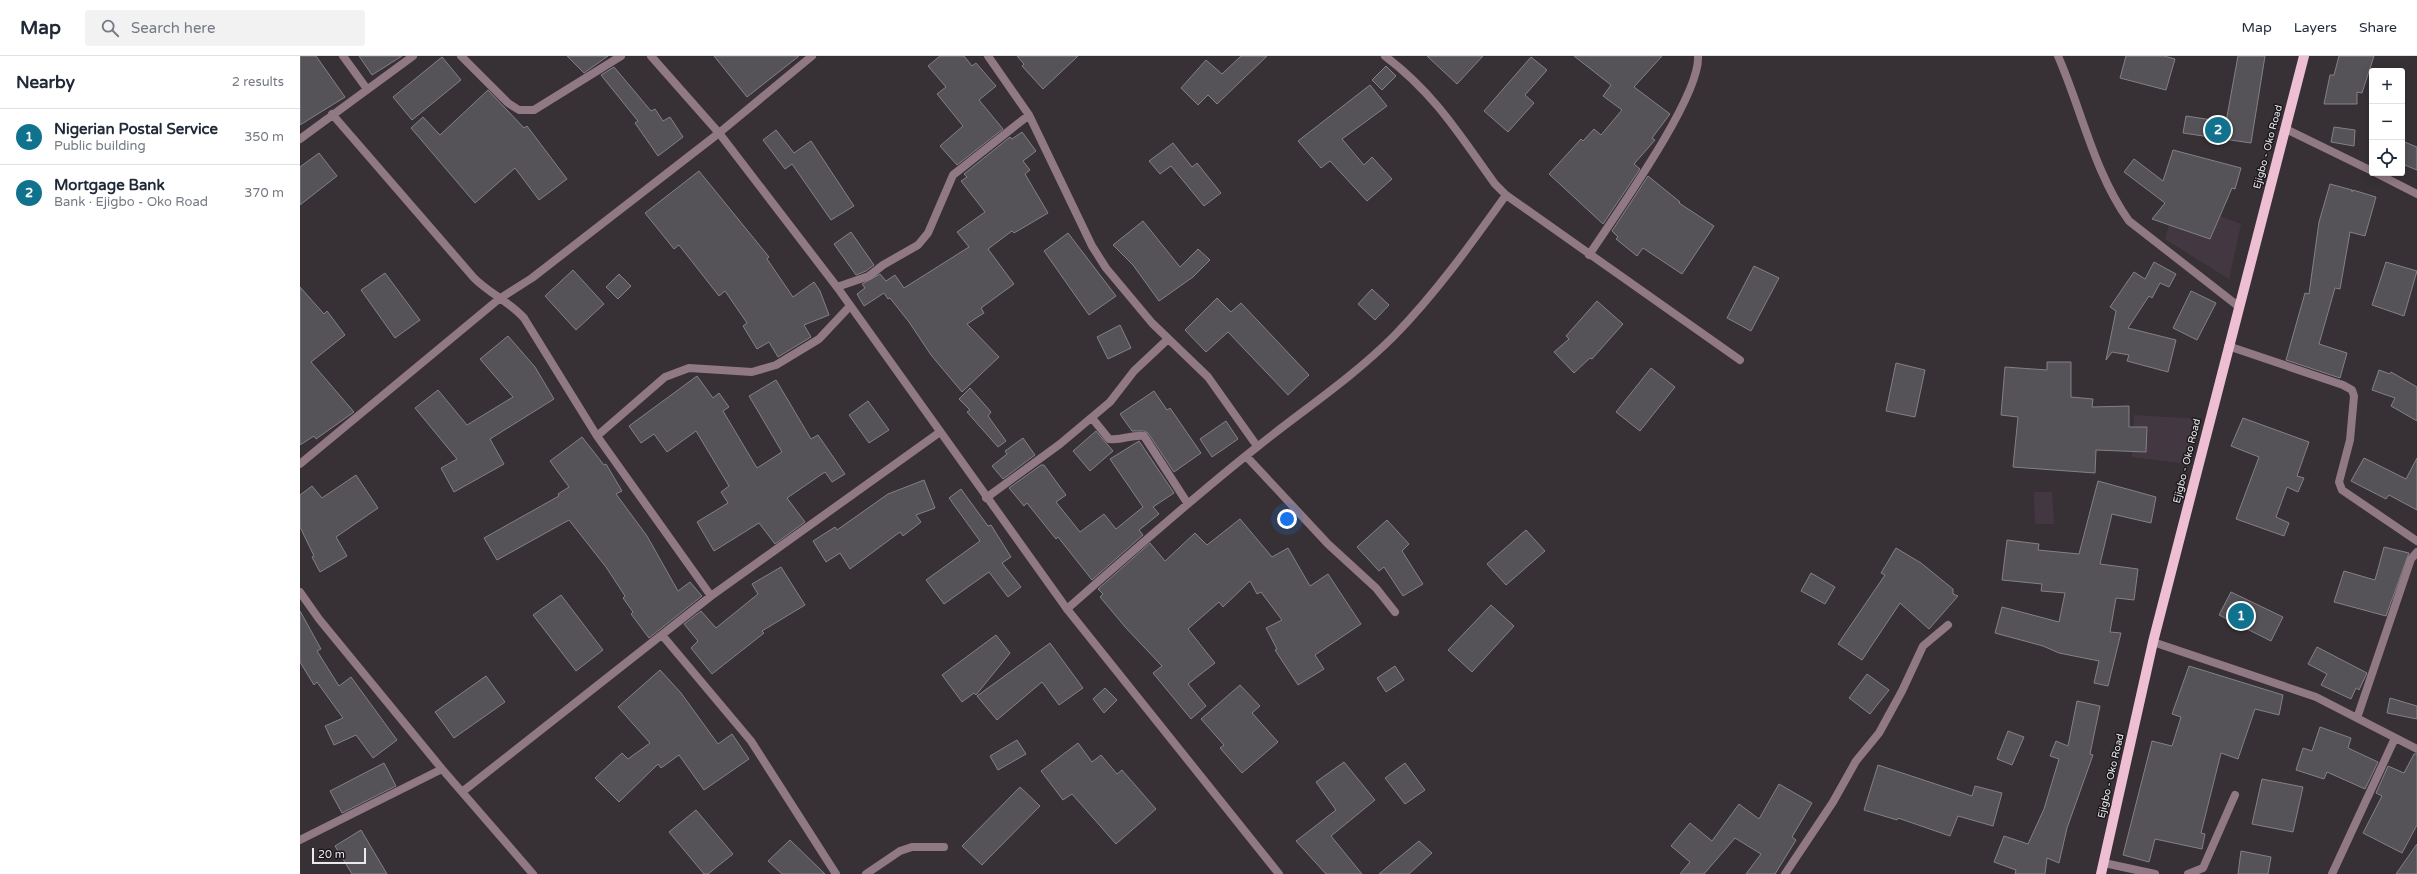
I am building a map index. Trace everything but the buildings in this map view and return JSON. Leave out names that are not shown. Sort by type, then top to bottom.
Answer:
[{"type":"main road","name":"Ejigbo - Oko Road","points":[[2101,874],[2153,642],[2238,306],[2286,130],[2304,56]]},
{"type":"street","points":[[343,56],[367,89]]},
{"type":"street","points":[[300,139],[332,114],[413,56]]},
{"type":"street","points":[[461,56],[508,103],[519,110],[534,110],[621,56]]},
{"type":"street","points":[[652,56],[718,133],[837,287],[986,498],[1067,609],[1279,874]]},
{"type":"street","points":[[300,464],[498,299],[532,278],[718,133],[812,56]]},
{"type":"street","points":[[988,56],[1029,115],[1092,246],[1106,268],[1168,339],[1208,377],[1257,446]]},
{"type":"street","points":[[1385,56],[1408,73],[1434,99],[1495,184],[1506,195],[1589,255],[1740,360]]},
{"type":"street","points":[[1589,255],[1644,172],[1694,82],[1698,56]]},
{"type":"street","points":[[2058,56],[2102,171],[2117,204],[2129,221],[2238,306]]},
{"type":"street","points":[[332,114],[474,278],[498,299],[514,306],[524,318],[597,436],[711,596]]},
{"type":"street","points":[[837,287],[869,276],[883,265],[918,245],[928,233],[953,175],[1029,115]]},
{"type":"street","points":[[2286,130],[2369,170]]},
{"type":"street","points":[[2382,176],[2417,194]]},
{"type":"street","points":[[1067,609],[1257,446],[1326,395],[1394,335],[1462,257],[1506,195]]},
{"type":"street","points":[[597,436],[665,377],[689,368],[752,372],[776,365],[819,339],[850,306]]},
{"type":"street","points":[[986,498],[1060,444],[1092,418],[1110,402],[1134,371],[1168,339]]},
{"type":"street","points":[[2228,346],[2343,385],[2352,390],[2354,396],[2350,440],[2338,482],[2342,490],[2417,540]]},
{"type":"street","points":[[1092,418],[1109,439],[1118,440],[1136,435],[1144,436],[1188,504]]},
{"type":"street","points":[[462,792],[711,596],[940,432]]},
{"type":"street","points":[[1246,456],[1328,544],[1376,588],[1395,612]]},
{"type":"street","points":[[2357,718],[2411,559],[2417,552]]},
{"type":"street","points":[[300,592],[319,620],[442,769],[533,874]]},
{"type":"street","points":[[1785,874],[1833,802],[1856,761],[1879,733],[1902,691],[1923,646],[1948,625]]},
{"type":"street","points":[[662,634],[751,741],[836,874]]},
{"type":"street","points":[[2153,642],[2282,684],[2316,698],[2417,749]]},
{"type":"street","points":[[2332,874],[2395,738]]},
{"type":"street","points":[[300,840],[442,769]]},
{"type":"street","points":[[2188,874],[2203,868],[2235,795]]},
{"type":"street","points":[[866,874],[900,851],[912,847],[944,847]]},
{"type":"street","points":[[2104,863],[2155,874]]},
{"type":"shaded area","points":[[2176,200],[2241,224],[2229,279],[2165,239]]},
{"type":"shaded area","points":[[2134,415],[2199,419],[2188,464],[2132,457]]},
{"type":"shaded area","points":[[2034,492],[2052,492],[2054,524],[2035,524]]},
{"type":"place","name":"Mortgage Bank","points":[[2218,130]]},
{"type":"place","name":"Nigerian Postal Service","points":[[2241,616]]}]
